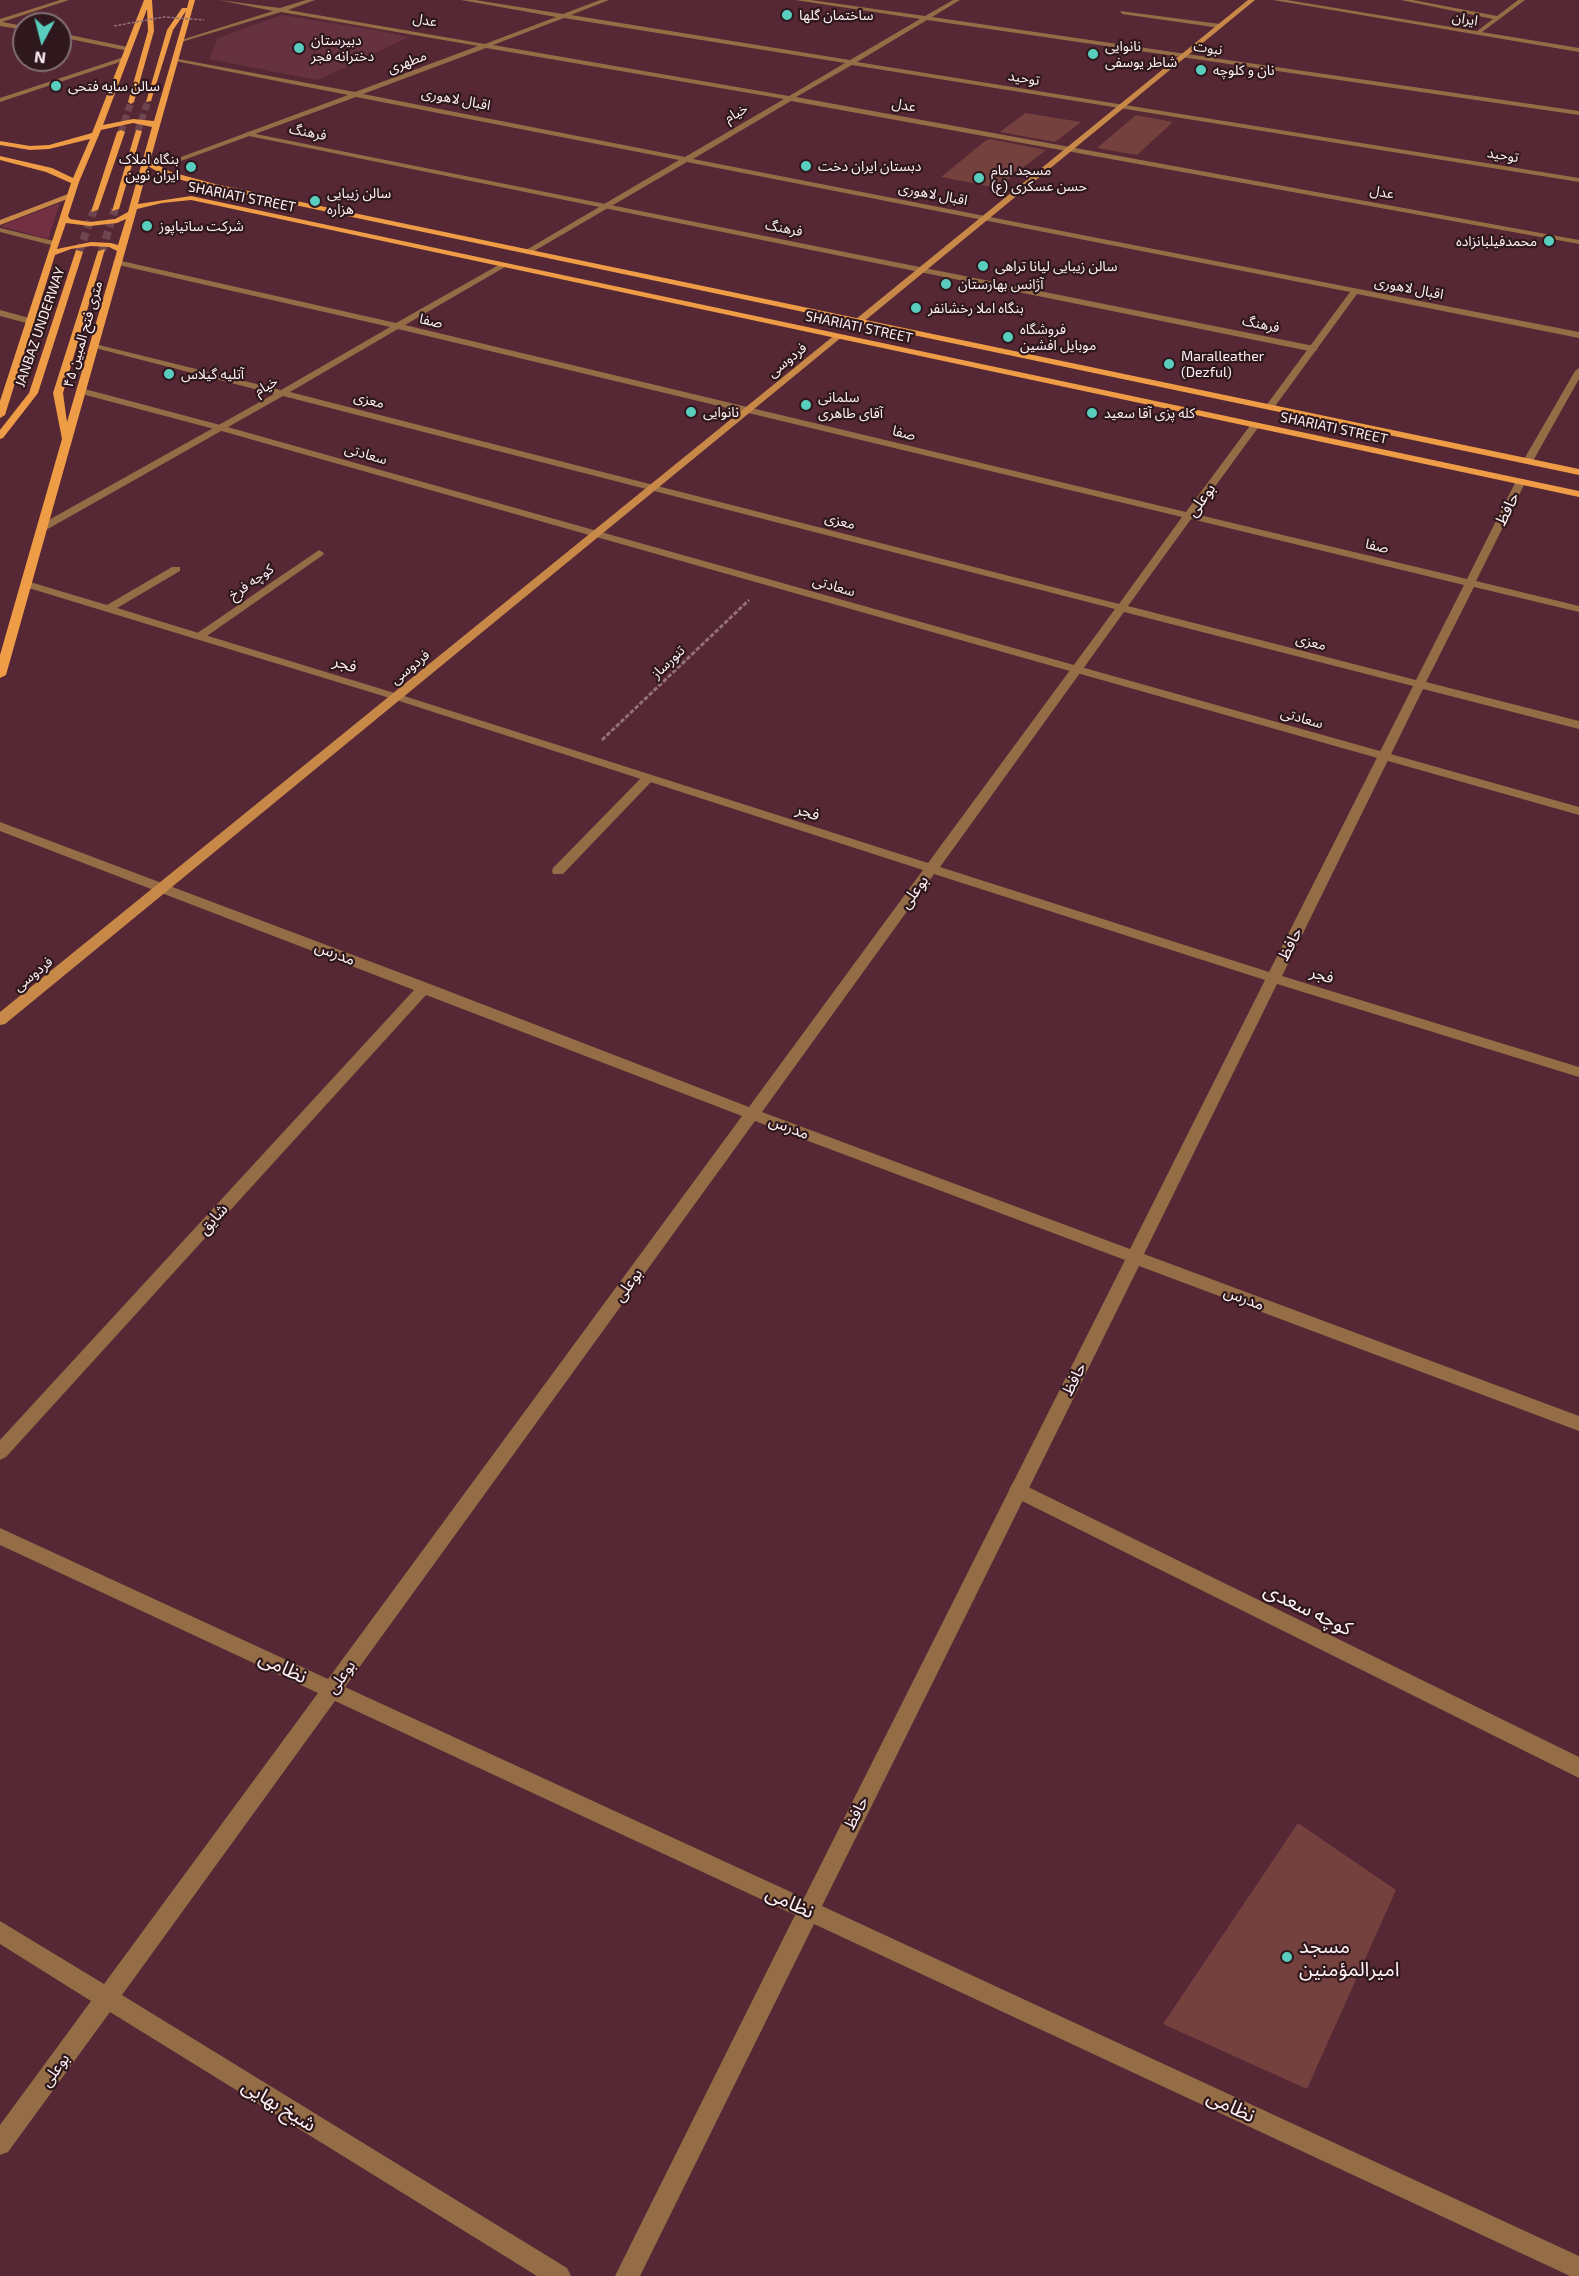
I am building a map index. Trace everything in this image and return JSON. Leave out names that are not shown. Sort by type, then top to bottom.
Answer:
[{"type":"main road","points":[[0,411],[75,182],[111,105],[124,59],[148,0]]},
{"type":"main road","points":[[131,102],[152,31],[148,0]]},
{"type":"main road","points":[[147,101],[170,30],[191,0]]},
{"type":"main road","name":"۴۵ متری فتح المبین","points":[[0,675],[191,0]]},
{"type":"main road","points":[[839,336],[1252,0]]},
{"type":"main road","points":[[124,108],[139,108],[163,101]]},
{"type":"main road","points":[[0,143],[30,148],[50,147],[74,142],[97,131],[133,121],[146,122],[156,127]]},
{"type":"main road","points":[[115,209],[138,131]]},
{"type":"main road","points":[[94,210],[121,132]]},
{"type":"main road","points":[[50,147],[58,150],[59,154]]},
{"type":"main road","points":[[0,158],[25,164],[75,182]]},
{"type":"main road","points":[[25,164],[46,161]]},
{"type":"main road","name":"SHARIATI STREET","points":[[146,162],[168,174],[214,186],[1579,472]]},
{"type":"main road","points":[[190,198],[186,194],[193,188],[214,186]]},
{"type":"main road","points":[[0,223],[70,196]]},
{"type":"main road","name":"SHARIATI STREET","points":[[64,216],[78,223],[104,224],[125,219],[132,210],[162,201],[190,198],[1579,494]]},
{"type":"main road","points":[[52,254],[69,247],[91,244],[111,245],[120,250]]},
{"type":"main road","points":[[66,442],[58,393],[102,251]]},
{"type":"main road","name":"JANBAZ UNDERWAY","points":[[0,436],[33,393],[79,252]]},
{"type":"main road","name":"فردوسی","points":[[0,1020],[839,336]]},
{"type":"street","points":[[0,22],[66,0]]},
{"type":"street","name":"عدل","points":[[222,0],[788,98],[1579,242]]},
{"type":"street","points":[[180,42],[312,0]]},
{"type":"street","name":"توحید","points":[[464,0],[1579,180]]},
{"type":"street","name":"مطهری","points":[[184,159],[606,0]]},
{"type":"street","name":"نبوت","points":[[798,0],[1579,114]]},
{"type":"street","name":"خیام","points":[[530,252],[685,158],[957,0]]},
{"type":"street","name":"ایران","points":[[1276,0],[1579,50]]},
{"type":"street","points":[[1404,0],[1498,18]]},
{"type":"street","points":[[1478,33],[1522,0]]},
{"type":"street","points":[[1122,12],[1220,26]]},
{"type":"street","points":[[72,37],[128,49]]},
{"type":"street","points":[[0,100],[124,59]]},
{"type":"street","name":"اقبال لاهوری","points":[[175,59],[1579,335]]},
{"type":"street","name":"فرهنگ","points":[[249,134],[1314,349]]},
{"type":"street","points":[[0,230],[55,244]]},
{"type":"street","name":"صفا","points":[[117,262],[397,326],[1579,609]]},
{"type":"street","name":"خیام","points":[[42,528],[284,392],[502,265]]},
{"type":"street","points":[[1270,407],[1355,291]]},
{"type":"street","points":[[0,313],[30,321]]},
{"type":"street","name":"معزی","points":[[94,345],[1579,725]]},
{"type":"street","points":[[1528,461],[1579,371]]},
{"type":"street","name":"سعادتی","points":[[81,391],[220,428],[1579,811]]},
{"type":"street","name":"بوعلی","points":[[0,2144],[1255,425]]},
{"type":"street","name":"حافظ","points":[[627,2276],[1521,481]]},
{"type":"street","name":"کوچه فرخ","points":[[200,636],[319,553]]},
{"type":"street","points":[[111,608],[176,569]]},
{"type":"street","name":"فجر","points":[[26,584],[111,608],[1273,978],[1579,1072]]},
{"type":"street","points":[[558,871],[648,778]]},
{"type":"street","name":"مدرس","points":[[0,826],[752,1114],[1579,1424]]},
{"type":"street","name":"شایق","points":[[0,1452],[425,987]]},
{"type":"street","name":"کوچه سعدی","points":[[1018,1490],[1579,1768]]},
{"type":"street","name":"نظامی","points":[[0,1536],[1579,2268]]},
{"type":"street","name":"شیخ بهایی","points":[[0,1932],[106,2000],[558,2276]]},
{"type":"path","points":[[114,26],[164,16],[204,20]]},
{"type":"path","name":"تنورساز","points":[[584,757],[766,582]]},
{"type":"shaded area","name":"دبیرستان دخترانه فجر","points":[[282,15],[409,37],[318,80],[209,59],[218,38]]},
{"type":"shaded area","points":[[60,203],[48,239],[0,226]]},
{"type":"building","points":[[1025,113],[1081,122],[1055,142],[1000,132]]},
{"type":"building","points":[[1136,115],[1173,122],[1137,155],[1097,148]]},
{"type":"building","points":[[990,139],[1046,150],[997,188],[941,177],[985,141]]},
{"type":"building","name":"مسجد امیرالمؤمنین","points":[[1298,1823],[1396,1890],[1307,2089],[1163,2024]]},
{"type":"tunnel","points":[[138,131],[148,101]]},
{"type":"tunnel","points":[[121,132],[131,102]]},
{"type":"tunnel","points":[[102,251],[115,209]]},
{"type":"tunnel","points":[[79,252],[94,210]]},
{"type":"place","name":"ساختمان گلها","points":[[787,15]]},
{"type":"place","name":"دبیرستان دخترانه فجر","points":[[299,48]]},
{"type":"place","name":"نانوایی شاطر یوسفی","points":[[1093,54]]},
{"type":"place","name":"نان و کلوچه","points":[[1201,70]]},
{"type":"place","name":"سالن سایه فتحی","points":[[56,86]]},
{"type":"place","name":"دبستان ایران دخت","points":[[806,166]]},
{"type":"place","name":"بنگاه املاک ایران نوین","points":[[191,167]]},
{"type":"place","name":"مسجد امام حسن عسکری (ع)","points":[[979,178]]},
{"type":"place","name":"سالن زیبایی هزاره","points":[[315,201]]},
{"type":"place","name":"شرکت ساتیاپوز","points":[[147,226]]},
{"type":"place","name":"محمدفيلبانزاده","points":[[1549,241]]},
{"type":"place","name":"سالن زیبایی لیانا تراهی","points":[[983,266]]},
{"type":"place","name":"آژانس بهارستان","points":[[946,284]]},
{"type":"place","name":"بنگاه املا رخشانفر","points":[[916,308]]},
{"type":"place","name":"فروشگاه موبایل افشین","points":[[1008,337]]},
{"type":"place","name":"Maralleather (Dezful)","points":[[1169,364]]},
{"type":"place","name":"آتلیه گیلاس","points":[[169,374]]},
{"type":"place","name":"سلمانی آقای طاهری","points":[[806,405]]},
{"type":"place","name":"نانوایی","points":[[691,412]]},
{"type":"place","name":"کله پزی آقا سعید","points":[[1092,413]]},
{"type":"place","name":"مسجد امیرالمؤمنین","points":[[1287,1957]]}]
